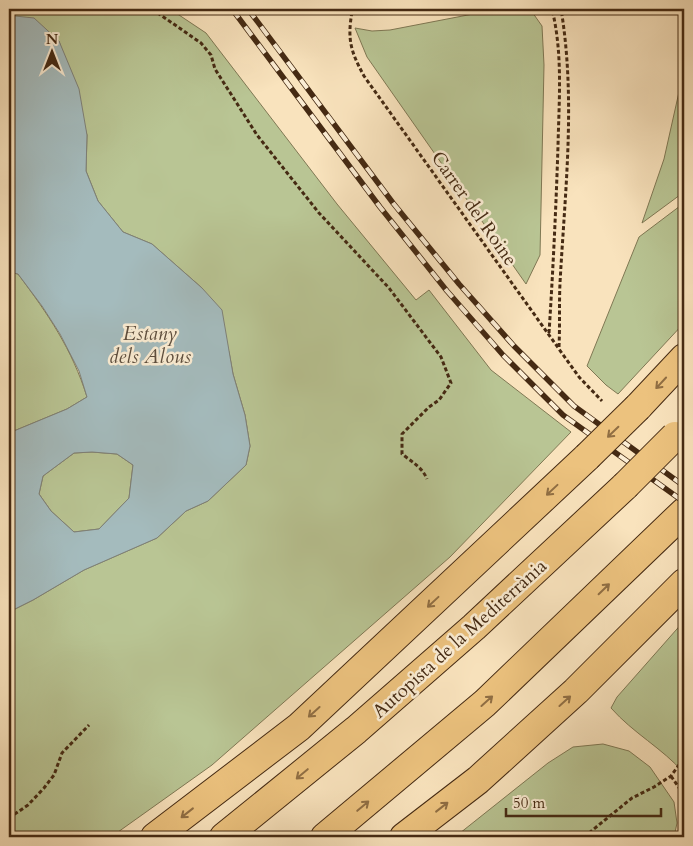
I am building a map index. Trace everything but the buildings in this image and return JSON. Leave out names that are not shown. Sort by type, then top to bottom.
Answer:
[{"type":"highway","points":[[155,837],[298,727],[384,649],[587,457],[684,358]]},
{"type":"highway","name":"Autopista de la Mediterrània","points":[[224,837],[356,730],[474,628],[626,486],[680,431]]},
{"type":"highway","points":[[325,837],[485,703],[679,518]]},
{"type":"highway","points":[[404,837],[478,780],[576,691],[684,584]]},
{"type":"path","points":[[152,9],[201,43],[212,55],[215,69],[258,135],[319,213],[389,288],[441,357],[451,383],[439,400],[429,407],[402,434],[402,454],[423,469],[428,479]]},
{"type":"path","points":[[550,334],[560,61],[556,24],[552,9]]},
{"type":"path","points":[[559,348],[569,80],[561,9]]},
{"type":"path","name":"Carrer del Roine","points":[[352,12],[351,47],[364,76],[579,377],[602,401]]},
{"type":"path","points":[[9,818],[28,805],[44,788],[54,775],[62,753],[89,725]]},
{"type":"path","points":[[584,837],[632,798],[671,776],[684,758]]},
{"type":"path","points":[[671,776],[684,795]]},
{"type":"green space","points":[[9,9],[170,9],[206,33],[337,204],[416,300],[429,290],[491,370],[571,432],[450,557],[212,765],[111,837],[9,837],[9,612],[84,570],[157,538],[186,511],[208,501],[246,465],[250,446],[245,415],[233,374],[229,352],[202,288],[152,244],[123,232],[98,201],[86,171],[87,135],[59,41],[15,16],[9,17]]},
{"type":"green space","points":[[499,9],[530,9],[542,26],[544,65],[540,255],[526,284],[367,57],[355,28],[372,31],[390,30]]},
{"type":"green space","points":[[684,78],[684,192],[642,223],[664,159],[681,83]]},
{"type":"green space","points":[[684,203],[684,323],[618,394],[587,366],[639,237]]},
{"type":"green space","points":[[9,272],[18,274],[58,332],[74,363],[87,397],[67,409],[9,433]]},
{"type":"green space","points":[[74,453],[117,454],[133,465],[129,498],[99,529],[74,532],[51,511],[39,494],[43,476]]},
{"type":"green space","points":[[684,621],[684,773],[611,708],[617,697]]},
{"type":"green space","points":[[603,744],[629,751],[650,767],[674,802],[677,823],[674,837],[455,837],[548,763],[573,747]]},
{"type":"water","name":"Estany dels Alous","points":[[9,17],[34,18],[59,41],[79,89],[87,135],[86,171],[98,201],[123,232],[152,244],[202,288],[222,310],[233,374],[245,415],[250,446],[246,465],[208,501],[186,511],[157,538],[84,570],[9,612],[9,433],[67,409],[87,397],[79,371],[60,334],[18,274],[9,272]],"holes":[[[74,453],[117,454],[133,465],[129,498],[99,529],[74,532],[51,511],[39,494],[43,476]]]},
{"type":"railway","points":[[232,9],[380,207],[447,291],[503,355],[563,415],[684,502]]},
{"type":"railway","points":[[248,9],[393,203],[459,284],[514,346],[574,406],[684,486]]}]
